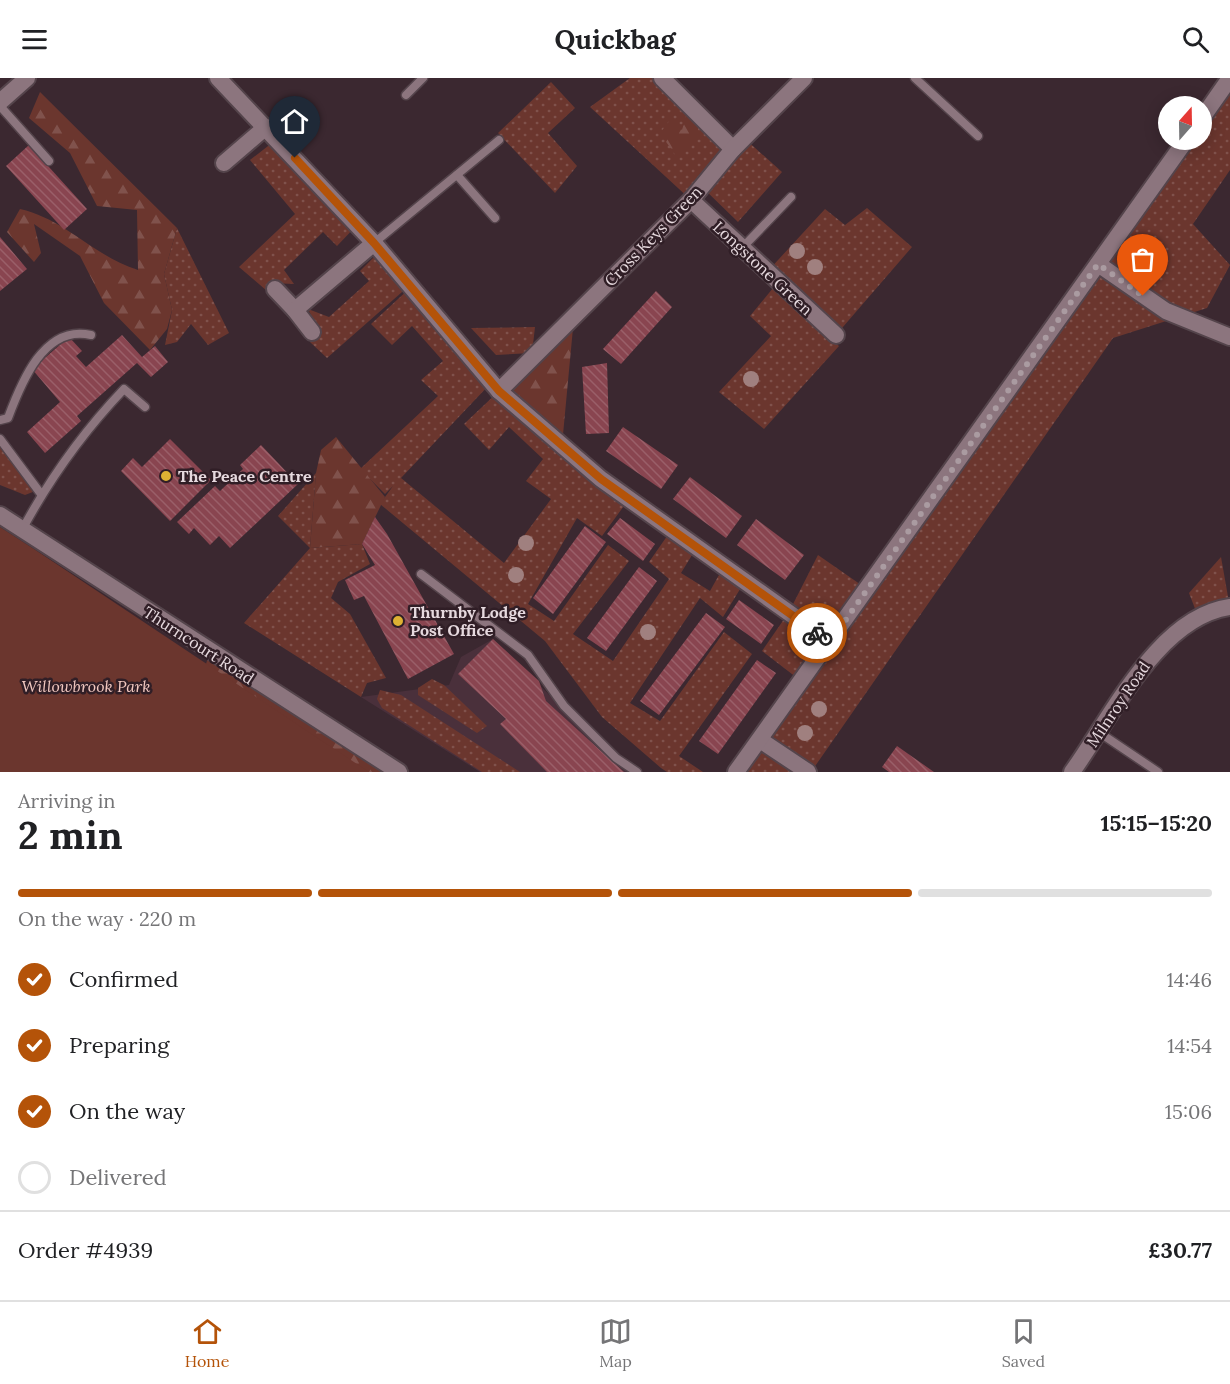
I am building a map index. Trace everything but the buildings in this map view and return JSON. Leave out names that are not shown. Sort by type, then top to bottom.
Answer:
[{"type":"street","points":[[0,104],[27,78]]},
{"type":"street","points":[[218,78],[374,243],[499,391],[601,479],[830,642]]},
{"type":"street","points":[[662,78],[733,149]]},
{"type":"street","name":"Cross Keys Green","points":[[499,391],[691,200],[733,149],[804,78]]},
{"type":"street","points":[[1212,104],[1230,78]]},
{"type":"street","points":[[224,163],[266,127]]},
{"type":"street","points":[[736,772],[1179,150]]},
{"type":"street","name":"Longstone Green","points":[[691,200],[837,335]]},
{"type":"street","points":[[294,310],[374,243]]},
{"type":"street","points":[[1098,264],[1166,311],[1230,337]]},
{"type":"street","points":[[275,289],[312,332]]},
{"type":"street","name":"Thurncourt Road","points":[[0,515],[399,772]]},
{"type":"street","name":"Milnroy Road","points":[[1072,772],[1148,658],[1180,627],[1230,607]]},
{"type":"street","points":[[759,740],[808,772]]},
{"type":"lane","points":[[406,95],[423,78]]},
{"type":"lane","points":[[915,78],[978,136]]},
{"type":"lane","points":[[0,104],[49,161]]},
{"type":"lane","points":[[374,243],[500,140]]},
{"type":"lane","points":[[457,175],[495,218]]},
{"type":"lane","points":[[741,248],[791,197]]},
{"type":"lane","points":[[0,420],[8,418],[31,365],[58,340],[76,331],[91,335]]},
{"type":"lane","points":[[22,530],[41,494],[71,450],[124,389],[145,407]]},
{"type":"lane","points":[[0,439],[41,494]]},
{"type":"lane","points":[[421,574],[528,655],[564,706],[616,758],[637,772]]},
{"type":"lane","points":[[1100,733],[1158,772]]},
{"type":"shaded area","points":[[493,639],[627,772],[480,772],[361,697],[449,685],[461,657]]},
{"type":"green space","points":[[630,78],[662,78],[733,149],[744,138],[782,172],[738,222],[702,187],[691,200],[590,107]]},
{"type":"green space","points":[[1230,78],[1230,170],[1193,224],[1230,265],[1207,308],[1113,338],[811,772],[738,772],[801,681],[762,651],[789,612],[818,555],[867,589],[1176,150],[1212,150],[1212,100]]},
{"type":"green space","points":[[551,82],[575,108],[548,133],[577,166],[555,193],[498,133]]},
{"type":"green space","points":[[40,92],[177,228],[164,274],[172,310],[167,329],[150,350],[104,303],[80,256],[34,224],[41,253],[34,262],[7,232],[20,209],[51,221],[122,264],[138,270],[137,210],[97,206],[70,153],[29,118]]},
{"type":"green space","points":[[686,116],[697,118],[699,139],[689,142],[678,159],[660,133],[670,120],[682,130]]},
{"type":"green space","points":[[277,139],[357,225],[337,246],[323,232],[284,270],[294,284],[272,283],[267,291],[239,267],[295,214],[250,160]]},
{"type":"green space","points":[[867,208],[912,247],[836,335],[796,309],[839,346],[764,429],[719,392],[771,336],[750,316],[778,282],[767,272],[825,209],[845,225]]},
{"type":"green space","points":[[177,228],[229,333],[208,345],[191,324],[177,342],[165,345],[172,310],[164,274]]},
{"type":"green space","points":[[380,251],[410,285],[327,358],[310,342],[320,333],[308,309],[329,317],[369,281],[360,271]]},
{"type":"green space","points":[[411,287],[490,384],[401,478],[504,563],[551,499],[526,481],[543,459],[509,427],[489,450],[464,424],[499,391],[629,499],[602,536],[577,518],[528,604],[554,621],[608,545],[629,561],[573,634],[613,661],[669,579],[649,562],[672,529],[697,547],[681,573],[710,591],[724,566],[745,581],[723,617],[700,598],[630,703],[660,721],[724,632],[752,654],[679,756],[703,772],[667,772],[661,768],[602,717],[545,641],[380,504],[393,486],[385,494],[360,469],[438,396],[421,380],[443,361],[412,326],[392,345],[371,324]]},
{"type":"green space","points":[[574,317],[562,445],[499,391]]},
{"type":"green space","points":[[535,327],[532,353],[496,355],[471,328]]},
{"type":"green space","points":[[336,437],[385,497],[362,544],[310,548],[316,473],[321,450]]},
{"type":"green space","points":[[0,439],[38,490],[25,495],[0,485]]},
{"type":"green space","points":[[316,473],[310,548],[278,516]]},
{"type":"green space","name":"Willowbrook Park","points":[[0,527],[34,549],[369,772],[0,772]]},
{"type":"green space","points":[[362,544],[370,564],[338,582],[331,598],[350,614],[386,678],[367,683],[361,697],[244,623],[310,548]]},
{"type":"green space","points":[[1221,557],[1230,608],[1199,619],[1189,593]]},
{"type":"green space","points":[[208,658],[387,772],[296,772],[192,705]]},
{"type":"green space","points":[[432,679],[444,685],[487,726],[477,733],[418,695],[418,688]]},
{"type":"green space","points":[[380,690],[401,695],[520,772],[482,772],[382,708],[377,699]]},
{"type":"way so far","points":[[817,633],[830,642],[1098,264],[1143,296]]},
{"type":"place","name":"The Peace Centre","points":[[166,476]]},
{"type":"place","name":"Thurnby Lodge Post Office","points":[[398,621]]},
{"type":"route","points":[[295,158],[374,243],[499,391],[601,479],[817,633]]}]
